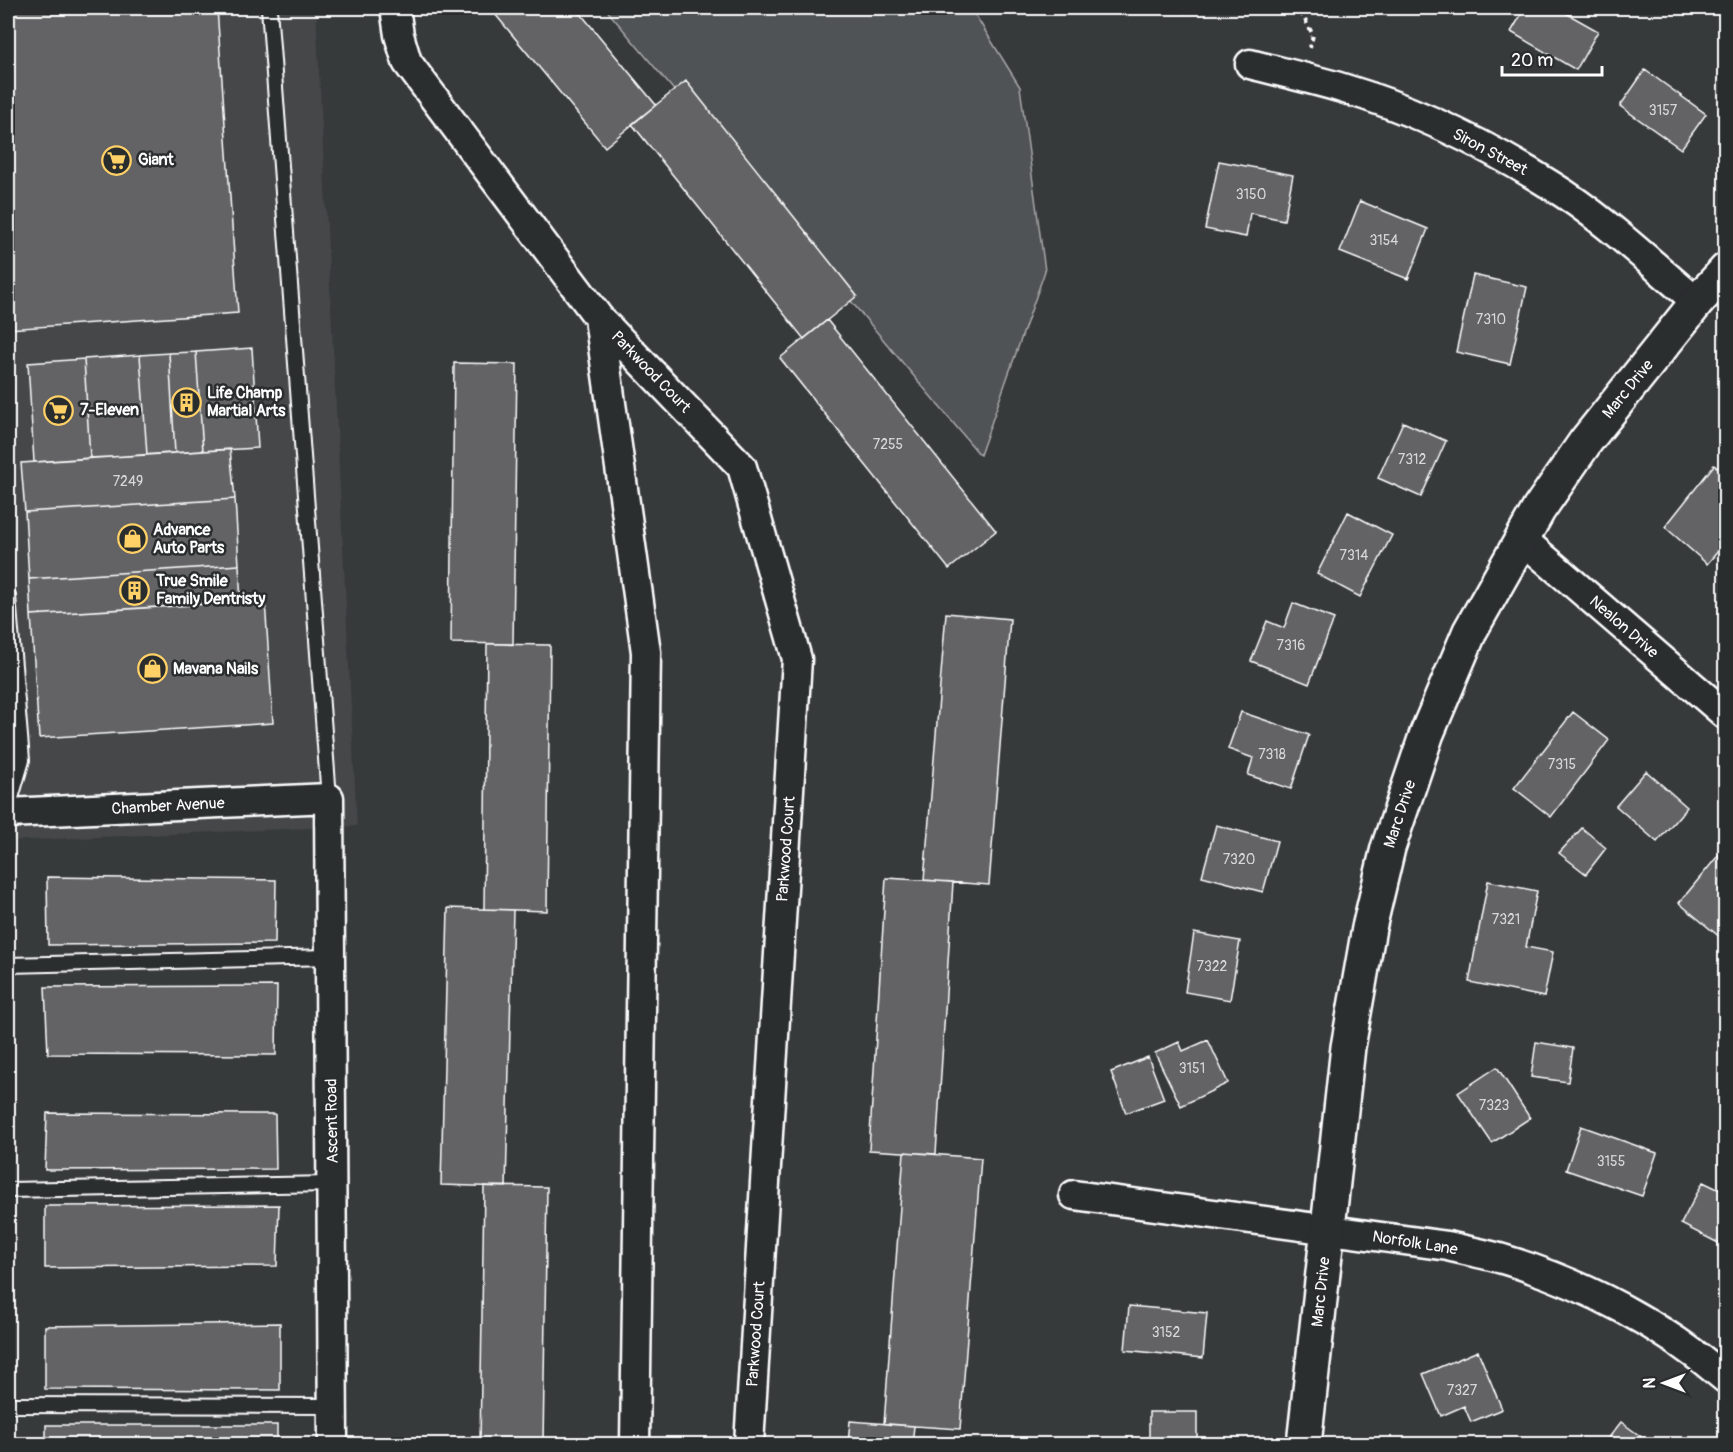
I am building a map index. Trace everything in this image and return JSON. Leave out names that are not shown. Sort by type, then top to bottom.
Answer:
[{"type":"street","name":"Parkwood Court","points":[[395,8],[399,35],[407,62],[599,318],[742,467],[797,658],[749,1444]]},
{"type":"street","name":"Siron Street","points":[[1250,64],[1343,88],[1412,113],[1480,144],[1553,187],[1595,217],[1697,302]]},
{"type":"street","name":"Marc Drive","points":[[1304,1444],[1348,1047],[1369,928],[1388,848],[1427,733],[1470,631],[1539,509],[1586,441],[1725,270]]},
{"type":"street","name":"Parkwood Court","points":[[599,318],[646,652],[635,1444]]},
{"type":"street","name":"Nealon Drive","points":[[1522,539],[1725,715]]},
{"type":"street","name":"Chamber Avenue","points":[[8,813],[329,798]]},
{"type":"street","name":"Ascent Road","points":[[329,798],[333,1444]]},
{"type":"street","name":"Norfolk Lane","points":[[1074,1195],[1448,1246],[1504,1259],[1564,1280],[1642,1319],[1725,1380]]},
{"type":"lane","points":[[269,8],[329,798]]},
{"type":"lane","points":[[8,596],[22,760],[8,808]]},
{"type":"lane","points":[[8,965],[331,957]]},
{"type":"lane","points":[[8,1190],[333,1184]]},
{"type":"lane","points":[[8,1405],[333,1406]]},
{"type":"path","points":[[1185,8],[1185,12],[1197,8]]},
{"type":"path","points":[[1292,8],[1303,16],[1313,35],[1303,78]]},
{"type":"shaded area","points":[[8,8],[316,8],[357,826],[8,841]]},
{"type":"shaded area","points":[[605,8],[971,8],[1020,87],[1045,271],[980,455]]},
{"type":"building","name":"Giant","points":[[8,8],[217,8],[238,313],[8,329]]},
{"type":"building","points":[[490,8],[576,8],[656,105],[605,147]]},
{"type":"building","points":[[1525,8],[1557,8],[1598,31],[1576,70],[1511,32]]},
{"type":"building","points":[[1645,70],[1706,114],[1681,149],[1620,106]]},
{"type":"building","points":[[686,81],[857,296],[804,339],[632,124]]},
{"type":"building","points":[[1219,161],[1293,175],[1284,220],[1250,213],[1246,237],[1205,229]]},
{"type":"building","points":[[1360,201],[1428,229],[1408,279],[1340,252]]},
{"type":"building","points":[[1473,275],[1527,287],[1510,364],[1456,352]]},
{"type":"building","points":[[827,320],[996,531],[949,569],[780,358]]},
{"type":"building","points":[[252,348],[258,448],[203,451],[196,352]]},
{"type":"building","name":"Life Champ Martial Arts","points":[[196,352],[203,451],[175,453],[169,353]]},
{"type":"building","points":[[169,353],[175,453],[147,455],[140,355]]},
{"type":"building","points":[[140,355],[147,455],[90,458],[84,359]]},
{"type":"building","name":"7-Eleven","points":[[84,359],[90,458],[34,462],[28,363]]},
{"type":"building","points":[[454,363],[517,364],[513,644],[451,643]]},
{"type":"building","points":[[1403,422],[1446,441],[1421,497],[1378,478]]},
{"type":"building","points":[[230,449],[235,499],[25,512],[21,463]]},
{"type":"building","points":[[1714,465],[1726,474],[1726,542],[1707,564],[1665,527]]},
{"type":"building","name":"Advance Auto Parts","points":[[235,499],[239,565],[29,579],[25,512]]},
{"type":"building","points":[[1348,512],[1392,535],[1360,597],[1317,574]]},
{"type":"building","name":"True Smile Family Dentristy","points":[[239,565],[241,602],[31,615],[29,579]]},
{"type":"building","name":"Mavana Nails","points":[[265,600],[273,723],[39,738],[31,615]]},
{"type":"building","points":[[1293,603],[1334,619],[1309,684],[1251,661],[1267,621],[1284,628]]},
{"type":"building","points":[[946,613],[1010,619],[989,885],[924,880]]},
{"type":"building","points":[[487,644],[550,645],[547,911],[484,909]]},
{"type":"building","points":[[1241,712],[1309,735],[1291,789],[1248,775],[1253,758],[1228,749]]},
{"type":"building","points":[[1573,712],[1609,740],[1551,817],[1514,788]]},
{"type":"building","points":[[1646,771],[1687,807],[1657,842],[1616,806]]},
{"type":"building","points":[[1216,825],[1277,841],[1263,892],[1202,876]]},
{"type":"building","points":[[1582,828],[1606,848],[1586,874],[1559,853]]},
{"type":"building","points":[[1726,846],[1726,933],[1721,938],[1679,903]]},
{"type":"building","points":[[47,877],[276,880],[275,943],[48,945]]},
{"type":"building","points":[[886,878],[953,882],[936,1154],[869,1150]]},
{"type":"building","points":[[1488,881],[1537,891],[1526,947],[1553,952],[1544,997],[1469,982]]},
{"type":"building","points":[[448,908],[513,910],[506,1187],[441,1185]]},
{"type":"building","points":[[1194,933],[1240,941],[1230,1000],[1185,992]]},
{"type":"building","points":[[277,986],[276,1055],[48,1054],[45,987]]},
{"type":"building","points":[[1208,1040],[1228,1083],[1181,1106],[1155,1053],[1179,1042],[1183,1051]]},
{"type":"building","points":[[1536,1042],[1573,1048],[1568,1082],[1531,1077]]},
{"type":"building","points":[[1148,1057],[1164,1099],[1126,1113],[1111,1072]]},
{"type":"building","points":[[1497,1067],[1530,1118],[1492,1143],[1458,1093]]},
{"type":"building","points":[[47,1113],[275,1114],[276,1169],[45,1170]]},
{"type":"building","points":[[1581,1126],[1657,1153],[1642,1196],[1566,1170]]},
{"type":"building","points":[[904,1152],[981,1158],[960,1429],[884,1424]]},
{"type":"building","points":[[1703,1182],[1726,1193],[1726,1247],[1681,1224]]},
{"type":"building","points":[[484,1186],[547,1187],[543,1444],[480,1444]]},
{"type":"building","points":[[279,1205],[277,1266],[45,1268],[45,1206]]},
{"type":"building","points":[[1129,1306],[1207,1313],[1203,1358],[1125,1350]]},
{"type":"building","points":[[280,1323],[280,1390],[45,1389],[45,1326]]},
{"type":"building","points":[[1478,1351],[1502,1409],[1471,1422],[1464,1406],[1441,1416],[1423,1374]]},
{"type":"building","points":[[1149,1412],[1197,1412],[1197,1444],[1149,1444]]},
{"type":"building","points":[[850,1421],[914,1426],[912,1444],[848,1444]]},
{"type":"building","points":[[1621,1422],[1651,1444],[1604,1444]]},
{"type":"building","points":[[46,1425],[277,1425],[277,1444],[46,1444]]},
{"type":"place","name":"Giant","points":[[117,160]]},
{"type":"place","name":"Life Champ Martial Arts","points":[[186,402]]},
{"type":"place","name":"7-Eleven","points":[[59,410]]},
{"type":"place","name":"Advance Auto Parts","points":[[132,539]]},
{"type":"place","name":"True Smile Family Dentristy","points":[[135,590]]},
{"type":"place","name":"Mavana Nails","points":[[152,669]]}]
